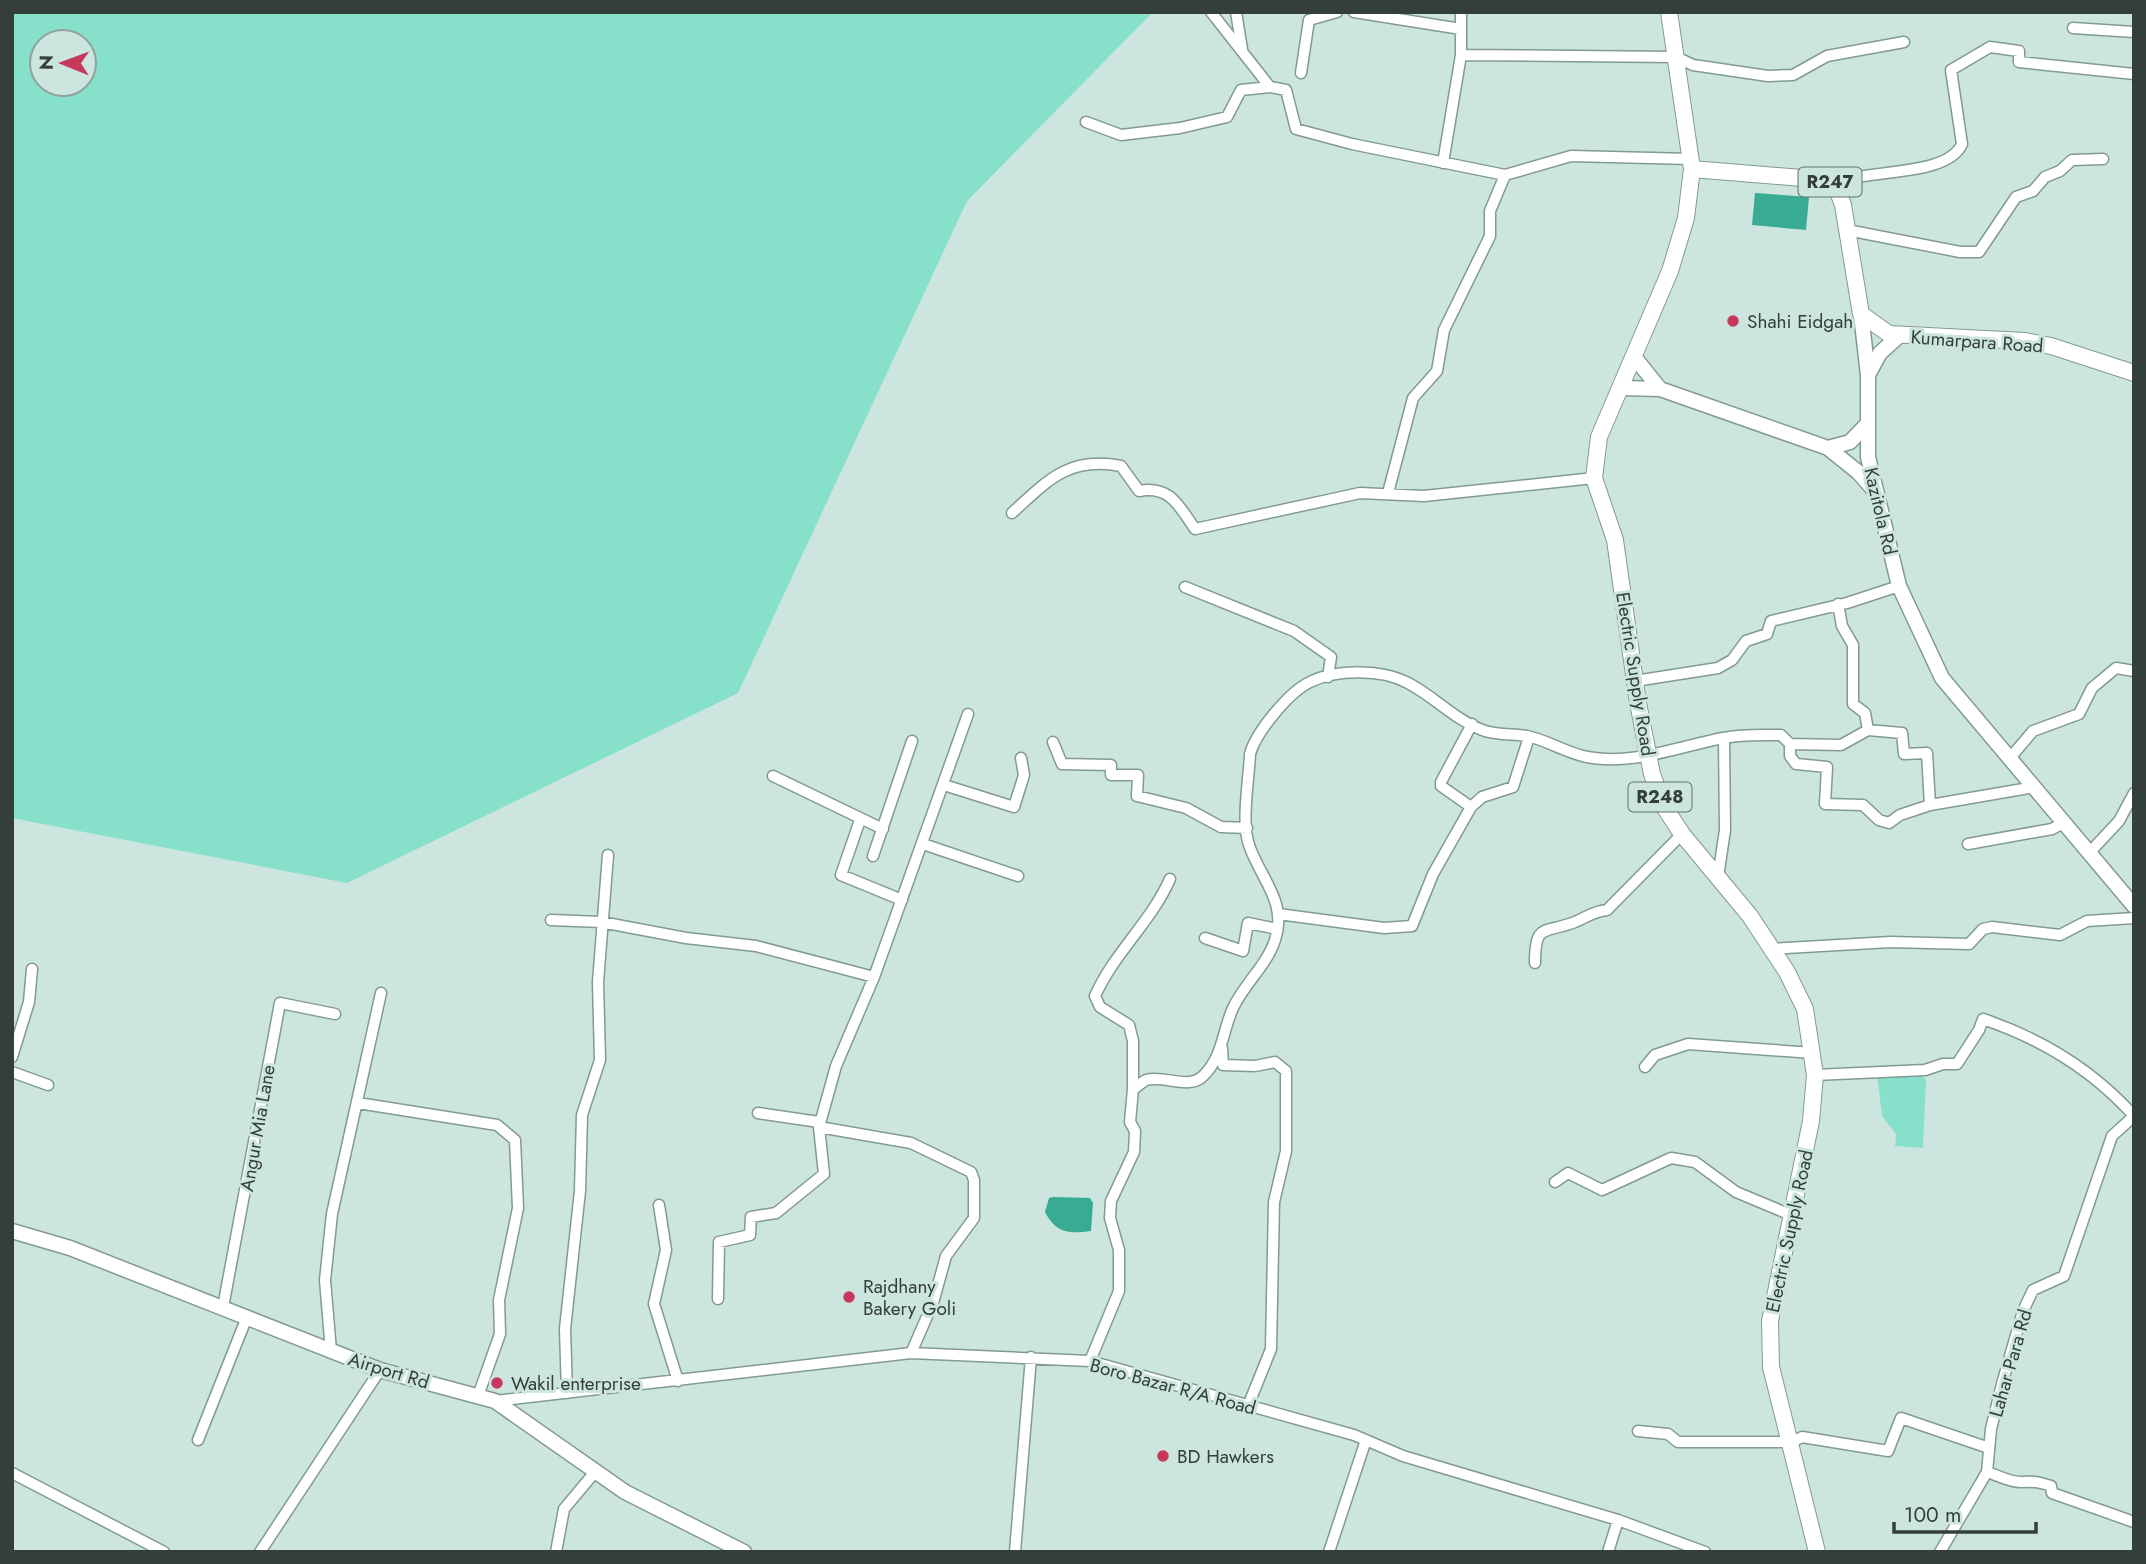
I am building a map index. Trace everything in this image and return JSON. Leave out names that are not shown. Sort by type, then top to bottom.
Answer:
[{"type":"main road","name":"Electric Supply Road","points":[[1669,12],[1692,164],[1686,218],[1670,271],[1599,437],[1594,478],[1615,540],[1648,754],[1663,805],[1682,834],[1750,916],[1805,1009],[1815,1075],[1811,1121],[1770,1321],[1771,1367],[1792,1442],[1817,1552]]},
{"type":"main road","name":"R247","points":[[1692,164],[1826,180],[1835,184]]},
{"type":"main road","name":"Kazitola Rd","points":[[1835,184],[1841,194],[1861,313],[1868,375],[1868,457],[1899,586],[1942,678],[2134,906]]},
{"type":"main road","points":[[1861,313],[1883,331],[1900,335]]},
{"type":"main road","points":[[1868,375],[1880,353],[1900,335]]},
{"type":"main road","name":"Kumarpara Road","points":[[1900,335],[2025,341],[2051,346],[2134,373]]},
{"type":"main road","points":[[1635,358],[1660,388]]},
{"type":"main road","points":[[1622,388],[1660,388],[1828,448],[1858,472],[1874,490]]},
{"type":"main road","points":[[1828,448],[1850,442],[1868,424]]},
{"type":"main road","name":"Airport Rd","points":[[12,1231],[71,1248],[380,1370],[495,1401],[595,1472],[649,1505],[744,1552]]},
{"type":"street","points":[[1211,12],[1270,87]]},
{"type":"street","points":[[1236,12],[1243,52]]},
{"type":"street","points":[[1301,73],[1309,20],[1337,12]]},
{"type":"street","points":[[1354,12],[1461,29]]},
{"type":"street","points":[[1443,163],[1461,55],[1461,12]]},
{"type":"street","points":[[2073,27],[2134,32]]},
{"type":"street","points":[[1461,55],[1675,57],[1693,65],[1768,76],[1793,75],[1827,56],[1904,42]]},
{"type":"street","points":[[1835,184],[1847,177],[1898,173],[1954,155],[1962,144],[1951,70],[1990,47],[2019,51],[2019,62],[2134,74]]},
{"type":"street","points":[[1086,122],[1121,135],[1180,128],[1227,117],[1241,90],[1270,87],[1286,90],[1296,129],[1443,163],[1505,174],[1571,156],[1692,164]]},
{"type":"street","points":[[1847,230],[1959,252],[1979,252],[2016,197],[2033,191],[2045,177],[2060,172],[2072,160],[2103,159]]},
{"type":"street","points":[[1388,493],[1413,398],[1437,371],[1444,330],[1490,236],[1489,211],[1505,174]]},
{"type":"street","points":[[1012,513],[1054,474],[1098,461],[1121,466],[1139,491],[1154,488],[1174,499],[1195,529],[1360,493],[1424,496],[1594,478]]},
{"type":"street","points":[[1635,681],[1718,668],[1732,660],[1746,641],[1767,634],[1771,621],[1899,586]]},
{"type":"street","points":[[1185,587],[1294,631],[1331,657],[1328,677]]},
{"type":"street","points":[[1838,604],[1842,626],[1853,645],[1853,704],[1865,713],[1868,730]]},
{"type":"street","points":[[2010,758],[2033,731],[2079,714],[2092,688],[2116,668],[2134,671]]},
{"type":"street","points":[[1248,1406],[1271,1349],[1274,1202],[1286,1151],[1286,1071],[1275,1062],[1255,1066],[1223,1065],[1222,1048],[1226,1022],[1242,988],[1264,961],[1277,929],[1278,914],[1274,894],[1248,844],[1253,743],[1295,692],[1310,682],[1328,677],[1368,672],[1407,682],[1486,731],[1529,737],[1588,757],[1616,758],[1724,738],[1782,735],[1790,744],[1790,756],[1796,764],[1827,768],[1825,804],[1863,805],[1879,820],[1889,823],[1900,814],[1930,805],[2035,787]]},
{"type":"street","points":[[719,1299],[719,1242],[750,1235],[751,1217],[776,1213],[824,1174],[819,1125],[836,1066],[874,977],[968,714]]},
{"type":"street","points":[[1471,807],[1441,786],[1441,782],[1472,724]]},
{"type":"street","points":[[1790,744],[1841,745],[1868,730],[1902,733],[1904,754],[1927,753],[1930,805]]},
{"type":"street","points":[[1278,914],[1384,928],[1412,926],[1433,874],[1471,807],[1482,797],[1513,787],[1529,737]]},
{"type":"street","points":[[1718,877],[1725,830],[1724,738]]},
{"type":"street","points":[[873,856],[912,741]]},
{"type":"street","points":[[1053,742],[1062,764],[1111,765],[1111,775],[1138,775],[1137,796],[1186,808],[1221,827],[1247,828]]},
{"type":"street","points":[[944,785],[1014,807],[1024,775],[1021,758]]},
{"type":"street","points":[[773,776],[883,829]]},
{"type":"street","points":[[2090,852],[2119,821],[2134,793]]},
{"type":"street","points":[[860,820],[841,875],[902,900]]},
{"type":"street","points":[[1968,844],[2052,829],[2065,822]]},
{"type":"street","points":[[1535,963],[1536,938],[1543,929],[1574,923],[1595,911],[1607,910],[1682,834]]},
{"type":"street","points":[[923,844],[1017,876]]},
{"type":"street","points":[[567,1393],[565,1329],[580,1191],[582,1115],[600,1060],[601,922],[608,855]]},
{"type":"street","points":[[1090,1362],[1119,1292],[1119,1250],[1110,1218],[1111,1201],[1134,1152],[1135,1131],[1130,1122],[1133,1041],[1129,1025],[1100,1007],[1095,996],[1103,978],[1158,905],[1170,879]]},
{"type":"street","points":[[1771,949],[1890,942],[1969,944],[1983,929],[1992,927],[2060,935],[2087,921],[2134,918]]},
{"type":"street","points":[[551,920],[601,922],[686,938],[756,946],[874,977]]},
{"type":"street","points":[[1205,938],[1243,951],[1248,923],[1277,929]]},
{"type":"street","points":[[12,1058],[29,1002],[32,970]]},
{"type":"street","points":[[331,1351],[325,1280],[332,1214],[381,993]]},
{"type":"street","name":"Angur Mia Lane","points":[[223,1307],[280,1003],[335,1014]]},
{"type":"street","points":[[1815,1075],[1925,1070],[1942,1064],[1957,1064],[1983,1019],[2048,1045],[2110,1090],[2134,1116]]},
{"type":"street","points":[[1644,1068],[1656,1055],[1688,1044],[1760,1052],[1813,1054]]},
{"type":"street","points":[[1133,1089],[1145,1080],[1189,1082],[1202,1078],[1222,1048]]},
{"type":"street","points":[[12,1072],[48,1085]]},
{"type":"street","points":[[358,1103],[497,1125],[515,1140],[518,1208],[499,1300],[500,1334],[478,1396]]},
{"type":"street","points":[[758,1113],[911,1143],[965,1168],[974,1180],[974,1218],[946,1256],[933,1303],[911,1353]]},
{"type":"street","name":"Lahar Para Rd","points":[[1940,1552],[1987,1472],[2002,1384],[2033,1290],[2064,1276],[2112,1136],[2134,1116]]},
{"type":"street","points":[[1555,1182],[1567,1173],[1602,1190],[1671,1158],[1695,1162],[1736,1192],[1791,1215]]},
{"type":"street","points":[[659,1205],[666,1250],[654,1304],[678,1381]]},
{"type":"street","points":[[198,1440],[247,1317]]},
{"type":"street","name":"Boro Bazar R/A Road","points":[[495,1401],[911,1353],[1090,1362],[1366,1440],[1403,1456],[1618,1520],[1706,1552]]},
{"type":"street","points":[[1015,1552],[1031,1357]]},
{"type":"street","points":[[260,1552],[380,1370]]},
{"type":"street","points":[[1638,1431],[1668,1433],[1678,1442],[1792,1442],[1802,1437],[1888,1451],[1901,1418],[1989,1448]]},
{"type":"street","points":[[1329,1552],[1366,1440]]},
{"type":"street","points":[[556,1552],[564,1509],[595,1472]]},
{"type":"street","points":[[1987,1472],[2011,1480],[2029,1479],[2051,1486],[2052,1493],[2134,1522]]},
{"type":"street","points":[[12,1473],[164,1552]]},
{"type":"street","points":[[1608,1552],[1618,1520]]},
{"type":"shaded area","points":[[12,12],[1153,12],[967,201],[738,693],[347,883],[12,818]]},
{"type":"shaded area","points":[[1755,193],[1809,197],[1806,230],[1752,225]]},
{"type":"shaded area","points":[[1877,1074],[1920,1075],[1926,1079],[1923,1148],[1895,1146],[1896,1134],[1882,1116]]},
{"type":"shaded area","points":[[1049,1198],[1090,1198],[1093,1203],[1091,1231],[1069,1232],[1058,1228],[1045,1212]]},
{"type":"place","name":"Shahi Eidgah","points":[[1733,321]]},
{"type":"place","name":"Rajdhany Bakery Goli","points":[[849,1297]]},
{"type":"place","name":"Wakil enterprise","points":[[497,1383]]},
{"type":"place","name":"BD Hawkers","points":[[1163,1456]]}]
